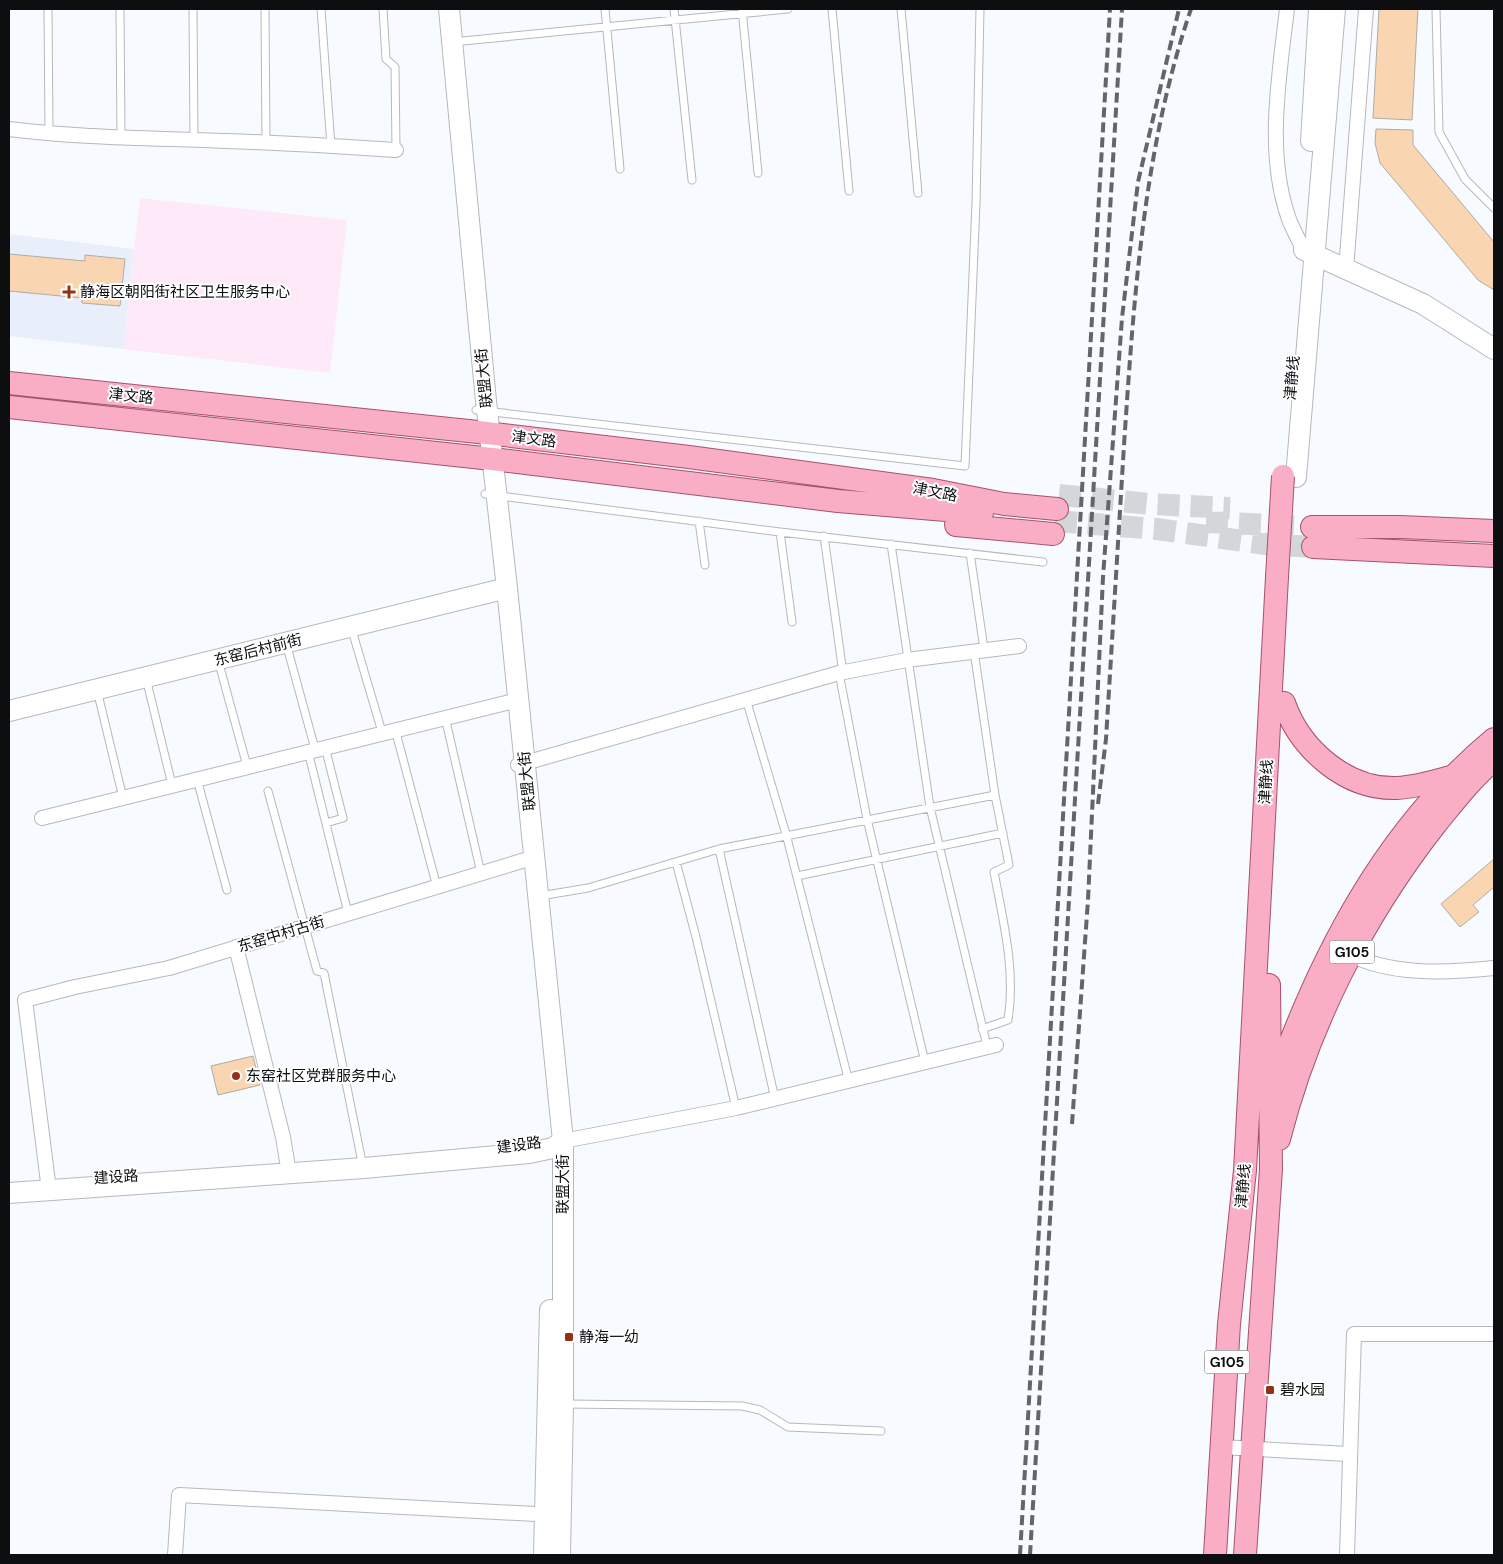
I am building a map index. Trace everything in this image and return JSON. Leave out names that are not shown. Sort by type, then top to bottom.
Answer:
[{"type":"main road","points":[[441,9],[448,43]]},
{"type":"main road","name":"联盟大街","points":[[449,9],[448,43],[481,410],[521,765],[556,1143],[556,1404],[553,1515]]},
{"type":"main road","name":"津静线","points":[[1309,253],[1319,9]]},
{"type":"main road","name":"津静线","points":[[1215,1555],[1229,1324],[1245,1170],[1289,477],[1309,253],[1335,9]]},
{"type":"main road","points":[[1309,253],[1423,304],[1494,349]]},
{"type":"main road","name":"津文路","points":[[9,383],[484,433],[933,490],[1056,515],[985,529],[884,515],[838,501],[486,459],[9,407]]},
{"type":"main road","points":[[1494,531],[1400,527],[1313,530],[1494,556]]},
{"type":"main road","name":"津静线","points":[[1245,1555],[1271,1169],[1269,999],[1284,703],[1284,577]]},
{"type":"main road","name":"东窑后村前街","points":[[9,711],[502,589]]},
{"type":"main road","points":[[1284,703],[1290,722],[1310,749],[1356,780],[1395,788],[1413,787],[1454,776],[1491,763]]},
{"type":"main road","points":[[1245,1170],[1309,994],[1342,950],[1353,907],[1394,844],[1422,810],[1454,776],[1494,739]]},
{"type":"main road","name":"G105","points":[[1271,1169],[1291,1090],[1325,1007],[1342,950],[1411,856],[1451,806],[1491,763]]},
{"type":"main road","name":"建设路","points":[[9,1185],[49,1186],[530,1153],[556,1143]]},
{"type":"main road","name":"建设路","points":[[9,1193],[49,1186]]},
{"type":"main road","points":[[544,1555],[553,1515]]},
{"type":"main road","points":[[553,1515],[560,1555]]},
{"type":"street","points":[[1287,9],[1276,121],[1278,158],[1283,198],[1290,222],[1309,253]]},
{"type":"street","points":[[1346,270],[1366,9]]},
{"type":"street","points":[[9,128],[49,134],[266,142],[396,150]]},
{"type":"street","points":[[521,765],[841,673],[907,660],[1019,646]]},
{"type":"street","points":[[42,818],[445,716],[514,701]]},
{"type":"street","name":"东窑中村古街","points":[[49,1186],[25,1000],[75,987],[169,968],[530,858]]},
{"type":"street","points":[[236,947],[268,1074],[288,1169]]},
{"type":"street","points":[[1342,950],[1369,961],[1413,970],[1466,971],[1494,968]]},
{"type":"street","points":[[556,1143],[736,1108],[992,1046]]},
{"type":"street","points":[[1346,1555],[1348,1454],[1354,1334],[1494,1334]]},
{"type":"street","points":[[1222,1447],[1348,1454]]},
{"type":"street","points":[[175,1555],[179,1495],[553,1515]]},
{"type":"lane","points":[[48,9],[49,134]]},
{"type":"lane","points":[[120,9],[121,138]]},
{"type":"lane","points":[[193,9],[194,140]]},
{"type":"lane","points":[[265,9],[266,142]]},
{"type":"lane","points":[[322,9],[331,146]]},
{"type":"lane","points":[[383,9],[386,59],[395,67],[396,150]]},
{"type":"lane","points":[[605,9],[620,170]]},
{"type":"lane","points":[[674,9],[692,180]]},
{"type":"lane","points":[[448,43],[675,20],[742,11],[788,9]]},
{"type":"lane","points":[[832,9],[849,192]]},
{"type":"lane","points":[[900,9],[918,193]]},
{"type":"lane","points":[[481,410],[965,466],[976,203],[980,9]]},
{"type":"lane","points":[[1436,9],[1439,132],[1465,179],[1494,208]]},
{"type":"lane","points":[[742,11],[758,173]]},
{"type":"lane","points":[[491,495],[780,532],[1043,562]]},
{"type":"lane","points":[[699,521],[705,565]]},
{"type":"lane","points":[[780,532],[792,622]]},
{"type":"lane","points":[[824,536],[841,673],[867,819],[925,1062]]},
{"type":"lane","points":[[891,544],[930,807],[982,1030],[992,1046]]},
{"type":"lane","points":[[970,553],[995,795],[1009,865],[994,872],[1005,931],[1011,1001],[1008,1020],[982,1030]]},
{"type":"lane","points":[[351,627],[389,730],[437,887]]},
{"type":"lane","points":[[285,643],[316,748],[343,818],[326,823]]},
{"type":"lane","points":[[218,660],[247,766]]},
{"type":"lane","points":[[146,678],[172,785]]},
{"type":"lane","points":[[97,690],[123,798]]},
{"type":"lane","points":[[746,699],[786,834],[849,1082]]},
{"type":"lane","points":[[445,716],[481,873]]},
{"type":"lane","points":[[316,748],[326,823],[348,913]]},
{"type":"lane","points":[[197,779],[227,890]]},
{"type":"lane","points":[[268,791],[316,971],[324,973],[362,1164]]},
{"type":"lane","points":[[534,896],[588,888],[719,849],[786,834],[995,795]]},
{"type":"lane","points":[[797,876],[1002,833]]},
{"type":"lane","points":[[719,849],[775,1099]]},
{"type":"lane","points":[[676,862],[696,937],[736,1108]]},
{"type":"lane","points":[[556,1404],[742,1406],[760,1410],[788,1427],[881,1431]]},
{"type":"shaded area","points":[[140,198],[347,220],[330,373],[123,349]]},
{"type":"shaded area","name":"静海区朝阳街社区卫生服务中心","points":[[9,234],[134,249],[123,349],[9,336]]},
{"type":"building","points":[[1379,9],[1418,9],[1412,120],[1373,118]]},
{"type":"building","points":[[1376,129],[1413,130],[1413,145],[1494,242],[1494,290],[1478,280],[1380,163],[1375,143]]},
{"type":"building","points":[[9,254],[85,261],[85,255],[125,259],[120,306],[82,303],[82,298],[9,291]]},
{"type":"building","points":[[1494,859],[1494,887],[1473,905],[1479,912],[1460,927],[1441,904]]},
{"type":"building","name":"东窑社区党群服务中心","points":[[253,1056],[260,1085],[218,1095],[211,1066]]},
{"type":"tunnel","points":[[1059,495],[1150,504],[1230,508]]},
{"type":"tunnel","points":[[1055,521],[1157,529],[1265,544],[1313,547]]},
{"type":"tunnel","points":[[1206,522],[1312,527]]},
{"type":"railway","points":[[1020,1555],[1110,9]]},
{"type":"railway","points":[[1030,1555],[1122,9]]},
{"type":"railway","points":[[1072,1124],[1088,900],[1103,577],[1122,318],[1138,182],[1179,9]]},
{"type":"railway","points":[[1098,804],[1106,739],[1128,390],[1143,224],[1162,116],[1175,62],[1191,9]]},
{"type":"place","name":"静海区朝阳街社区卫生服务中心","points":[[69,292]]},
{"type":"place","name":"东窑社区党群服务中心","points":[[236,1076]]},
{"type":"place","name":"静海一幼","points":[[569,1337]]},
{"type":"place","name":"碧水园","points":[[1270,1390]]}]
